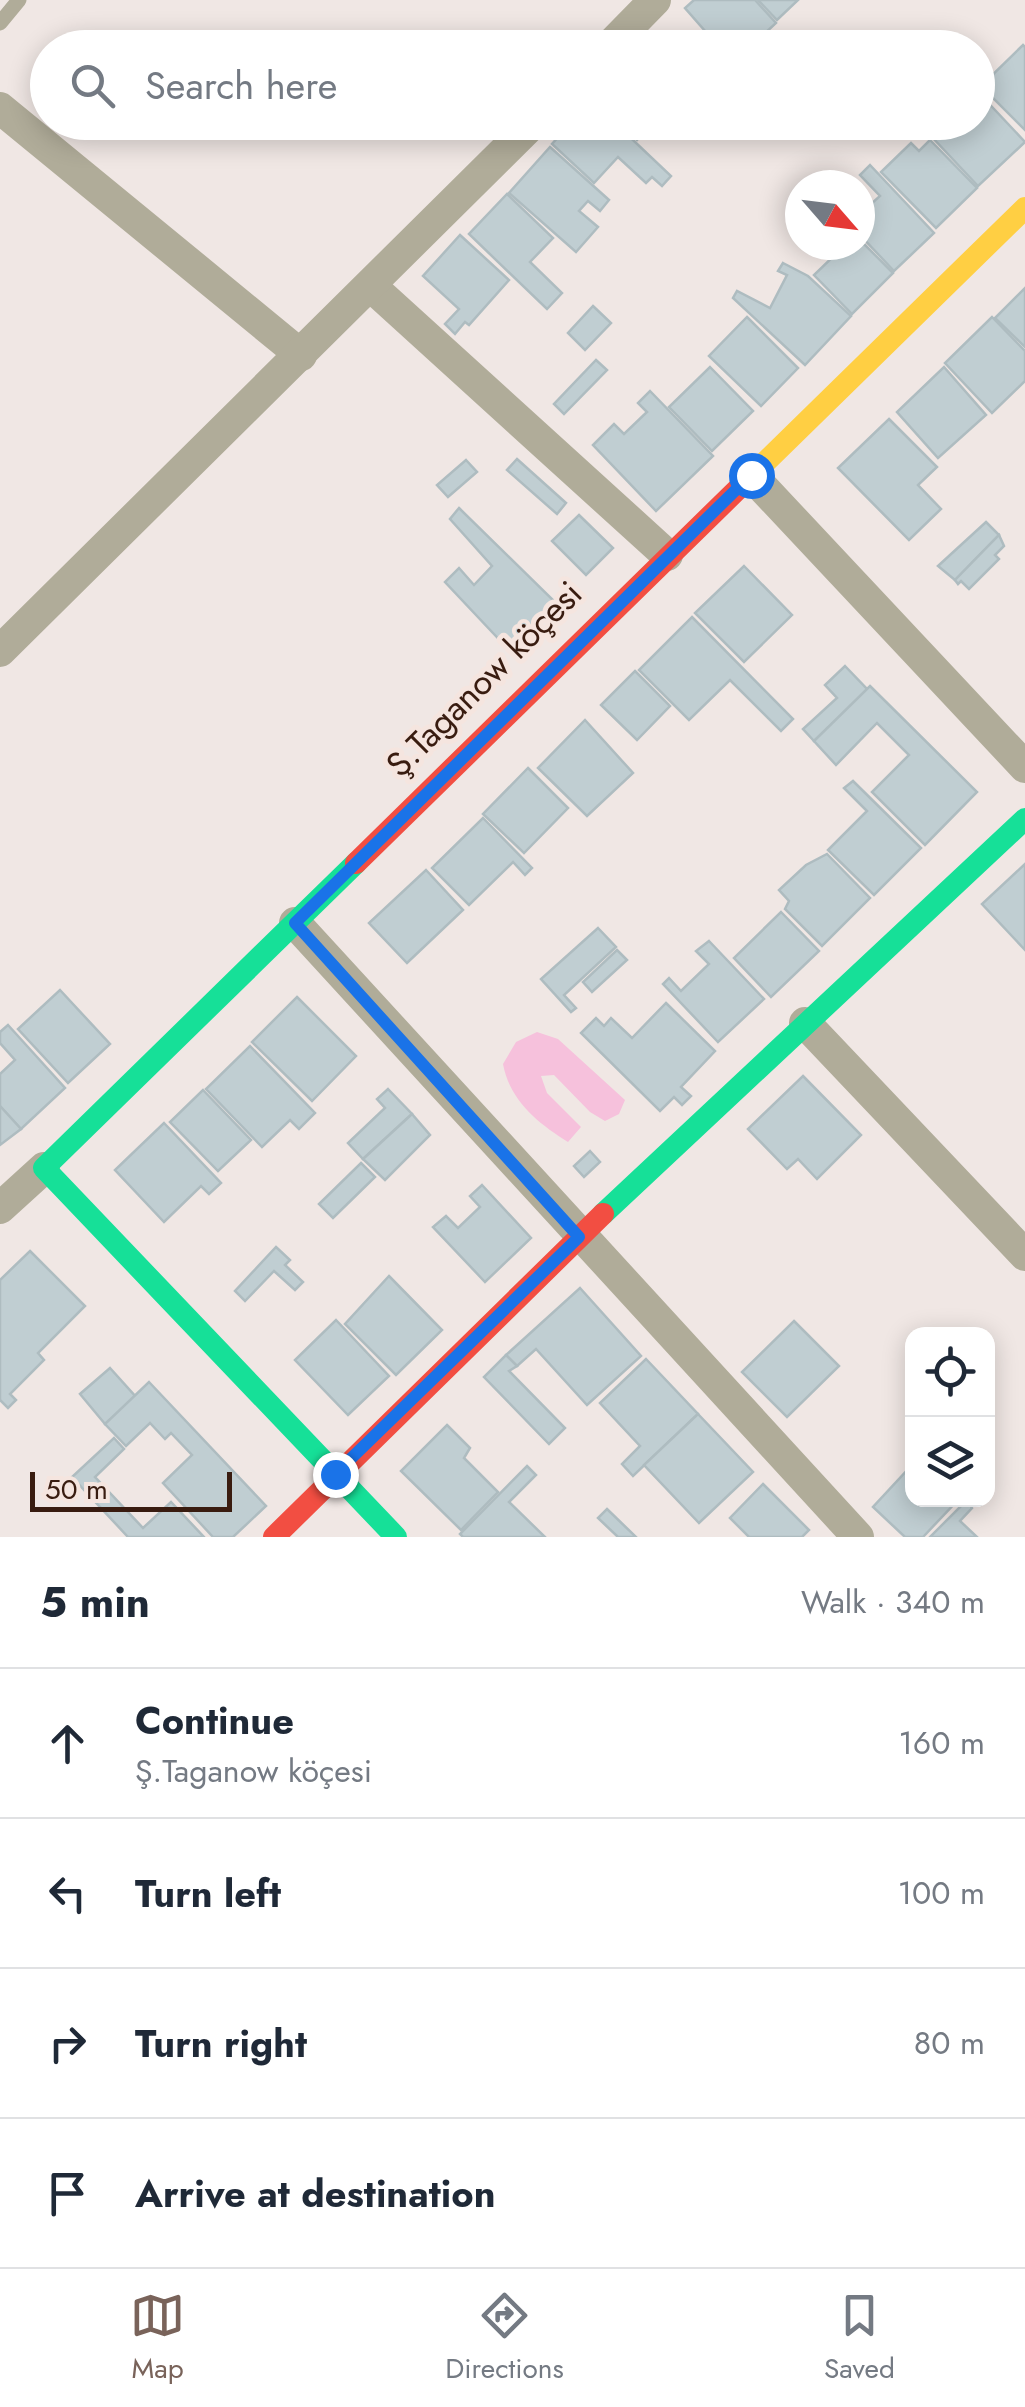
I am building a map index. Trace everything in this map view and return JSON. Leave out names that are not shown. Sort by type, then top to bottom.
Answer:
[{"type":"street","points":[[626,30],[655,0]]},
{"type":"street","points":[[0,108],[30,133]]},
{"type":"street","points":[[39,140],[301,355]]},
{"type":"street","points":[[0,651],[516,140]]},
{"type":"street","name":"Ş.Taganow köçesi","points":[[0,1208],[1025,208]]},
{"type":"street","points":[[372,287],[667,555]]},
{"type":"street","points":[[751,475],[1025,767]]},
{"type":"street","points":[[274,1537],[579,1237],[1025,819]]},
{"type":"street","points":[[295,923],[858,1537]]},
{"type":"street","points":[[805,1023],[1025,1255]]},
{"type":"street","points":[[44,1168],[396,1537]]},
{"type":"lane","points":[[0,24],[19,0]]},
{"type":"shaded area","points":[[537,1032],[558,1039],[625,1100],[619,1114],[605,1121],[590,1112],[554,1075],[541,1076],[547,1093],[581,1127],[568,1142],[527,1110],[512,1089],[503,1064],[516,1042]]},
{"type":"building","points":[[694,0],[755,0],[776,23],[768,30],[704,30],[685,8]]},
{"type":"building","points":[[758,0],[798,0],[777,20]]},
{"type":"building","points":[[1025,47],[1025,130],[995,100],[995,72]]},
{"type":"building","points":[[995,110],[1025,142],[978,186],[935,140],[995,140]]},
{"type":"building","points":[[556,140],[633,140],[671,176],[662,186],[652,177],[646,183],[618,157],[594,183],[552,144]]},
{"type":"building","points":[[930,140],[977,188],[936,228],[881,172],[911,143],[919,151]]},
{"type":"building","points":[[550,147],[609,200],[600,211],[588,201],[579,211],[598,227],[576,252],[509,193]]},
{"type":"building","points":[[875,170],[934,233],[894,271],[875,251],[875,200],[880,196],[875,191]]},
{"type":"building","points":[[507,194],[553,238],[530,262],[562,293],[547,309],[469,234]]},
{"type":"building","points":[[460,235],[509,280],[469,325],[465,322],[455,334],[445,324],[459,309],[423,276]]},
{"type":"building","points":[[875,255],[893,273],[852,314],[814,275],[830,260],[875,260]]},
{"type":"building","points":[[783,263],[808,276],[851,316],[805,365],[733,298],[737,291],[770,308],[787,275],[778,271]]},
{"type":"building","points":[[1025,288],[1025,347],[995,318]]},
{"type":"building","points":[[593,306],[611,323],[585,350],[568,333]]},
{"type":"building","points":[[747,317],[798,368],[761,406],[709,356]]},
{"type":"building","points":[[992,317],[1025,351],[1025,381],[992,413],[945,363]]},
{"type":"building","points":[[596,360],[607,370],[564,414],[554,404]]},
{"type":"building","points":[[710,367],[753,411],[712,451],[669,407]]},
{"type":"building","points":[[944,367],[986,415],[938,458],[897,412]]},
{"type":"building","points":[[650,391],[713,456],[656,511],[593,445],[614,424],[624,434],[647,412],[638,403]]},
{"type":"building","points":[[889,419],[937,467],[918,485],[941,509],[909,540],[838,468]]},
{"type":"building","points":[[517,459],[566,503],[557,514],[507,470]]},
{"type":"building","points":[[466,460],[477,472],[448,497],[437,485]]},
{"type":"building","points":[[459,508],[555,602],[509,650],[445,582],[459,568],[474,585],[492,566],[450,519]]},
{"type":"building","points":[[579,515],[613,548],[586,575],[552,541]]},
{"type":"building","points":[[986,522],[999,535],[955,580],[938,566]]},
{"type":"building","points":[[999,535],[1004,546],[995,555],[999,559],[969,589],[961,581],[958,584],[955,580]]},
{"type":"building","points":[[744,566],[792,615],[744,662],[695,613]]},
{"type":"building","points":[[692,617],[793,719],[781,731],[730,680],[689,720],[639,670]]},
{"type":"building","points":[[845,666],[868,690],[814,741],[803,729],[837,698],[825,685]]},
{"type":"building","points":[[635,671],[670,706],[637,740],[601,705]]},
{"type":"building","points":[[870,686],[977,792],[925,845],[872,792],[909,755],[877,723],[836,765],[814,741]]},
{"type":"building","points":[[585,720],[633,773],[587,816],[538,768]]},
{"type":"building","points":[[528,768],[568,808],[524,853],[483,814]]},
{"type":"building","points":[[853,781],[921,848],[874,895],[828,850],[867,811],[844,788]]},
{"type":"building","points":[[483,818],[532,868],[525,875],[513,862],[469,905],[432,868]]},
{"type":"building","points":[[827,854],[870,898],[822,946],[785,909],[789,901],[779,890],[806,865]]},
{"type":"building","points":[[1025,864],[1025,950],[982,904]]},
{"type":"building","points":[[426,870],[463,910],[407,963],[369,923]]},
{"type":"building","points":[[781,912],[819,951],[771,997],[734,958]]},
{"type":"building","points":[[598,928],[616,947],[564,995],[576,1008],[571,1012],[541,979]]},
{"type":"building","points":[[709,941],[764,999],[718,1042],[663,984],[669,978],[681,991],[709,964],[696,951]]},
{"type":"building","points":[[617,950],[627,960],[592,992],[583,982]]},
{"type":"building","points":[[60,990],[110,1044],[68,1083],[18,1029]]},
{"type":"building","points":[[297,997],[356,1056],[312,1101],[252,1042]]},
{"type":"building","points":[[666,1003],[715,1051],[681,1087],[691,1096],[682,1105],[674,1097],[660,1111],[581,1033],[596,1018],[604,1026],[611,1018],[632,1038]]},
{"type":"building","points":[[8,1025],[65,1088],[21,1129],[0,1106],[0,1074],[15,1060],[0,1043],[0,1032]]},
{"type":"building","points":[[250,1046],[315,1113],[299,1129],[290,1120],[262,1147],[206,1089]]},
{"type":"building","points":[[803,1076],[861,1135],[817,1179],[798,1159],[787,1169],[748,1129]]},
{"type":"building","points":[[388,1089],[412,1114],[363,1159],[348,1143],[385,1108],[377,1099]]},
{"type":"building","points":[[203,1090],[251,1140],[218,1171],[170,1122]]},
{"type":"building","points":[[0,1106],[21,1129],[0,1145]]},
{"type":"building","points":[[412,1114],[430,1135],[385,1180],[363,1159]]},
{"type":"building","points":[[164,1123],[221,1183],[209,1194],[201,1186],[164,1222],[115,1170]]},
{"type":"building","points":[[590,1151],[600,1162],[584,1177],[574,1166]]},
{"type":"building","points":[[361,1163],[375,1177],[333,1218],[319,1204]]},
{"type":"building","points":[[482,1185],[531,1238],[485,1282],[433,1227],[446,1216],[458,1228],[480,1207],[470,1196]]},
{"type":"building","points":[[276,1247],[290,1260],[285,1265],[303,1282],[295,1290],[274,1271],[245,1301],[235,1291]]},
{"type":"building","points":[[30,1251],[85,1306],[38,1353],[44,1360],[10,1394],[16,1400],[8,1408],[0,1400],[0,1280]]},
{"type":"building","points":[[389,1276],[442,1330],[396,1375],[345,1324]]},
{"type":"building","points":[[580,1288],[641,1356],[587,1405],[536,1349],[517,1366],[506,1355]]},
{"type":"building","points":[[336,1320],[389,1376],[348,1415],[295,1360]]},
{"type":"building","points":[[794,1321],[839,1366],[787,1417],[742,1372]]},
{"type":"building","points":[[506,1355],[517,1366],[509,1371],[565,1428],[549,1444],[484,1377]]},
{"type":"building","points":[[646,1359],[698,1414],[633,1476],[622,1464],[640,1446],[600,1403]]},
{"type":"building","points":[[110,1368],[136,1397],[105,1424],[80,1394]]},
{"type":"building","points":[[149,1382],[266,1506],[233,1537],[213,1537],[163,1483],[192,1455],[171,1433],[165,1439],[150,1423],[126,1446],[105,1424]]},
{"type":"building","points":[[698,1414],[753,1472],[699,1523],[644,1465]]},
{"type":"building","points":[[447,1425],[470,1448],[464,1458],[498,1492],[461,1530],[401,1471]]},
{"type":"building","points":[[114,1438],[124,1449],[95,1477],[143,1528],[171,1502],[204,1537],[128,1537],[72,1477]]},
{"type":"building","points":[[527,1466],[536,1475],[509,1502],[545,1537],[463,1537],[460,1534]]},
{"type":"building","points":[[905,1473],[905,1507],[951,1507],[923,1537],[905,1537],[873,1507]]},
{"type":"building","points":[[763,1484],[809,1530],[802,1537],[749,1537],[730,1518]]},
{"type":"building","points":[[960,1507],[971,1507],[960,1521],[977,1537],[930,1537]]},
{"type":"building","points":[[607,1509],[636,1537],[618,1537],[598,1518]]},
{"type":"traffic: fast","points":[[603,1214],[1025,819]]},
{"type":"traffic: fast","points":[[356,863],[44,1168],[396,1537]]},
{"type":"traffic: slow","points":[[746,481],[1025,208]]},
{"type":"traffic: jam","points":[[356,863],[746,481]]},
{"type":"traffic: jam","points":[[274,1537],[603,1214]]},
{"type":"route","points":[[335,1474],[579,1237],[295,923],[751,475]]}]
